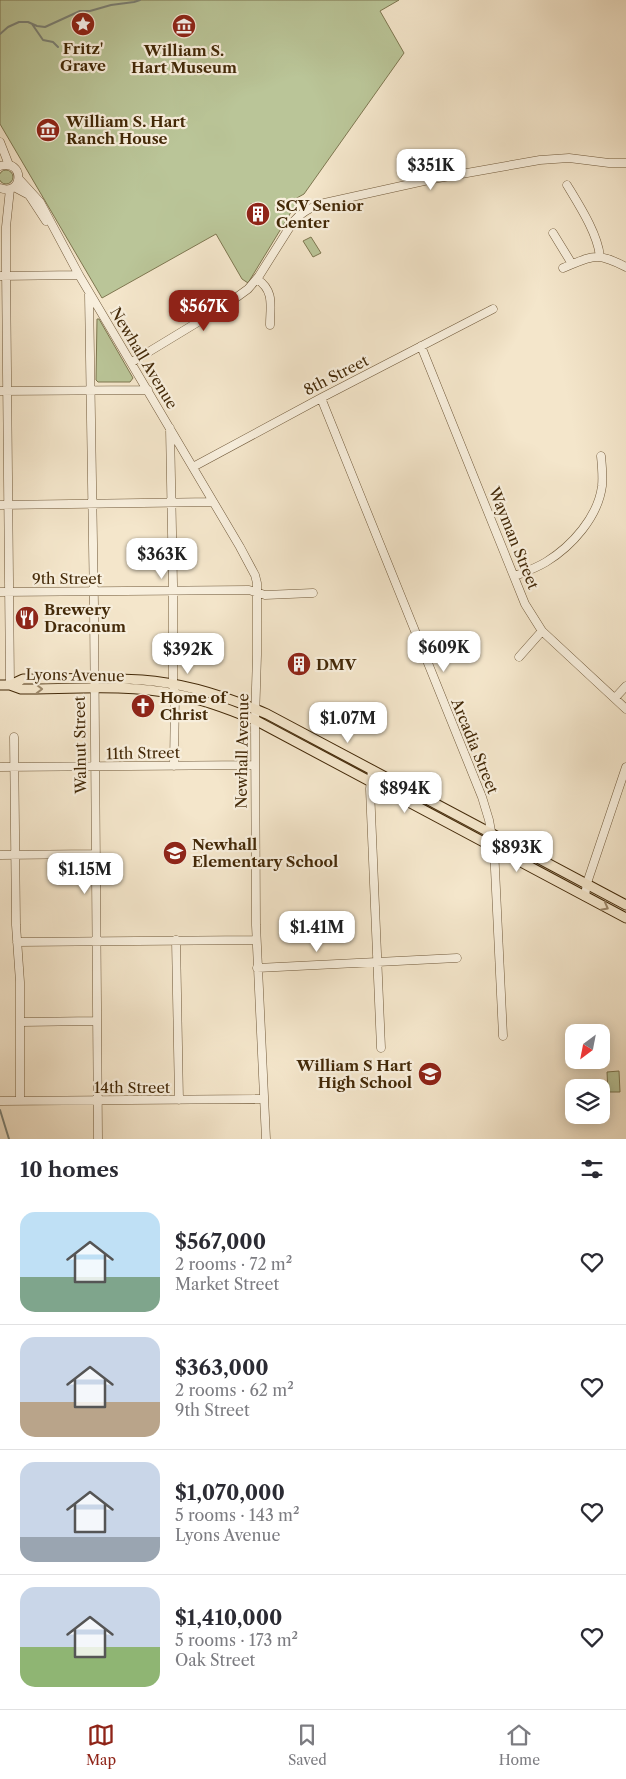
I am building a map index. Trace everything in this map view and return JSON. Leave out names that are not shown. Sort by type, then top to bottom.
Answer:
[{"type":"main road","name":"Lyons Avenue","points":[[0,685],[10,685],[22,689],[143,680],[173,684],[216,695],[256,709],[626,905]]},
{"type":"main road","name":"Lyons Avenue","points":[[93,684],[175,694],[214,704],[255,720],[626,918]]},
{"type":"street","points":[[0,142],[9,165],[0,165],[0,156]]},
{"type":"street","points":[[132,362],[226,305],[248,289],[257,279],[293,222],[302,213],[320,204],[433,179],[555,158],[626,163]]},
{"type":"street","name":"Newhall Avenue","points":[[9,165],[16,170],[19,178],[40,202],[79,275],[132,362],[255,575],[257,593],[255,720],[256,940],[266,1139]]},
{"type":"street","points":[[10,685],[9,505],[4,391],[3,276],[6,227],[12,188],[19,178]]},
{"type":"street","points":[[567,185],[586,218],[600,257]]},
{"type":"street","points":[[6,227],[0,188],[12,188]]},
{"type":"street","name":"Newhall Avenue","points":[[12,188],[29,195],[58,237]]},
{"type":"street","points":[[553,233],[572,264]]},
{"type":"street","points":[[563,268],[588,257],[607,257],[626,266]]},
{"type":"street","points":[[3,276],[79,275]]},
{"type":"street","points":[[257,279],[269,291],[270,325]]},
{"type":"street","name":"Walnut Street","points":[[89,292],[98,1139]]},
{"type":"street","name":"8th Street","points":[[193,467],[493,309]]},
{"type":"street","name":"Wayman Street","points":[[421,346],[525,604],[542,631],[626,710]]},
{"type":"street","points":[[4,391],[148,390]]},
{"type":"street","name":"Arcadia Street","points":[[321,398],[482,797],[489,820],[494,848],[503,1036]]},
{"type":"street","points":[[170,428],[173,684],[175,694],[174,766]]},
{"type":"street","points":[[515,576],[548,561],[566,546],[587,522],[599,499],[601,456]]},
{"type":"street","points":[[0,505],[213,502]]},
{"type":"street","name":"9th Street","points":[[0,592],[249,590],[269,595],[313,593]]},
{"type":"street","points":[[519,657],[542,631]]},
{"type":"street","points":[[614,698],[626,686]]},
{"type":"street","points":[[14,737],[17,942],[21,1022],[20,1101]]},
{"type":"street","name":"11th Street","points":[[0,767],[256,765]]},
{"type":"street","points":[[585,896],[587,883],[626,767]]},
{"type":"street","points":[[372,770],[370,782],[381,1048]]},
{"type":"street","points":[[0,855],[96,854]]},
{"type":"street","points":[[176,940],[179,1100]]},
{"type":"street","points":[[17,942],[256,940]]},
{"type":"street","points":[[257,968],[457,958]]},
{"type":"street","points":[[21,1022],[97,1021]]},
{"type":"street","name":"14th Street","points":[[1,1102],[264,1099]]},
{"type":"green space","points":[[0,0],[399,0],[380,11],[404,53],[304,194],[293,200],[296,204],[248,283],[242,279],[216,234],[102,298],[0,124]]},
{"type":"green space","points":[[3,170],[9,170],[13,177],[9,184],[3,184],[-1,180],[-1,174]]},
{"type":"green space","points":[[311,237],[321,253],[313,257],[303,241]]},
{"type":"green space","points":[[97,319],[99,319],[133,378],[130,382],[98,382],[96,380]]},
{"type":"green space","points":[[619,1071],[620,1092],[610,1092],[610,1079],[607,1079],[607,1072]]},
{"type":"waterway","points":[[0,34],[8,27],[19,22],[28,22],[45,27],[80,11],[90,11],[140,0]]},
{"type":"waterway","points":[[32,24],[43,40],[53,42],[58,47]]},
{"type":"waterway","points":[[0,1110],[9,1139]]},
{"type":"place","name":"Fritz' Grave","points":[[83,24]]},
{"type":"place","name":"William S. Hart Museum","points":[[184,26]]},
{"type":"place","name":"William S. Hart Ranch House","points":[[48,130]]},
{"type":"place","name":"SCV Senior Center","points":[[258,214]]},
{"type":"place","name":"Brewery Draconum","points":[[27,618]]},
{"type":"place","name":"DMV","points":[[299,664]]},
{"type":"place","name":"Home of Christ","points":[[143,706]]},
{"type":"place","name":"Newhall Elementary School","points":[[175,853]]},
{"type":"place","name":"William S Hart High School","points":[[430,1074]]}]
